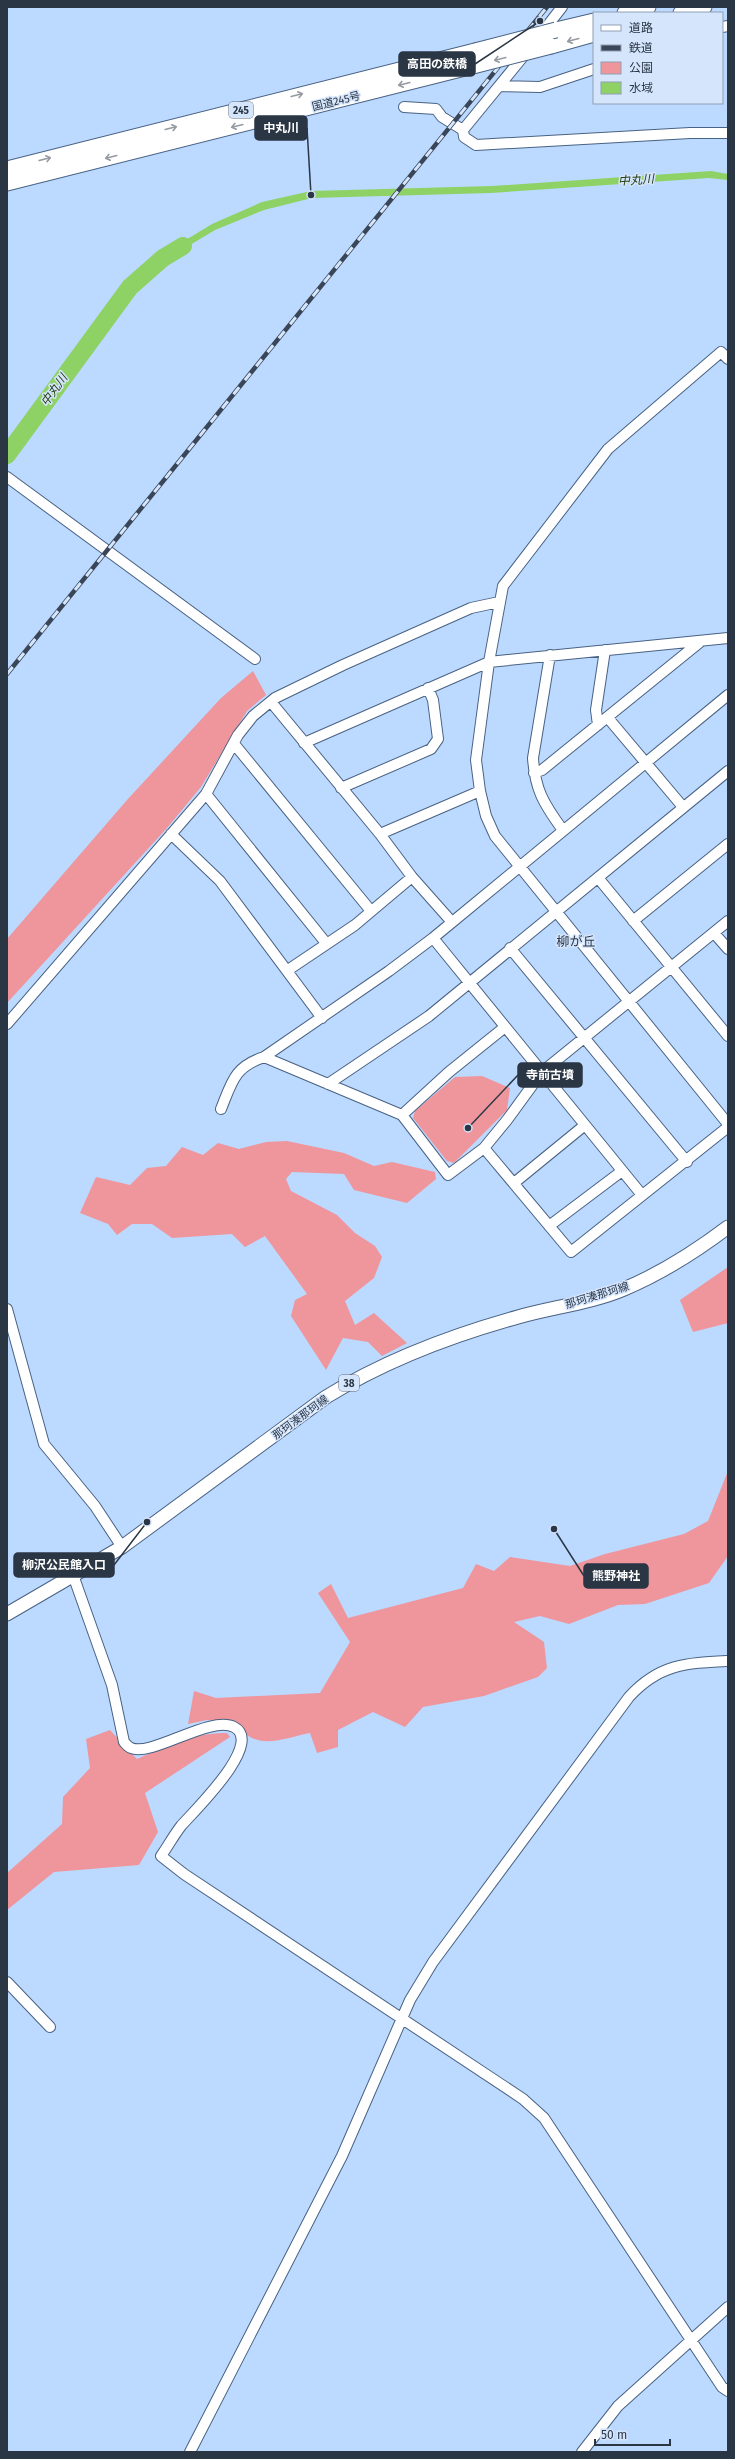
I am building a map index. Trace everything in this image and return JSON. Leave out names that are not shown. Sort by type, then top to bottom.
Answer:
[{"type":"highway","points":[[629,12],[648,7]]},
{"type":"highway","points":[[684,12],[704,7]]},
{"type":"highway","name":"国道245号","points":[[7,169],[593,21]]},
{"type":"highway","name":"国道245号","points":[[7,183],[469,67],[593,34]]},
{"type":"main road","name":"那珂湊那珂線","points":[[7,1614],[122,1547],[326,1397],[346,1385],[409,1356],[472,1332],[518,1317],[623,1289],[673,1265],[728,1227]]},
{"type":"street","points":[[562,7],[500,86],[463,130],[464,137],[476,145],[491,145],[690,133],[728,133]]},
{"type":"street","points":[[500,86],[540,86],[593,69]]},
{"type":"street","points":[[404,107],[436,109],[442,117],[463,130]]},
{"type":"street","points":[[728,359],[721,352],[608,449],[503,586],[499,602],[476,760],[480,791],[486,816],[495,836],[728,1124]]},
{"type":"street","points":[[11,479],[256,659]]},
{"type":"street","points":[[7,1024],[153,853],[206,794],[235,745],[238,735],[253,716],[271,702],[343,665],[471,608],[499,602]]},
{"type":"street","points":[[304,743],[490,662],[728,638]]},
{"type":"street","points":[[534,773],[542,770],[608,718],[700,642]]},
{"type":"street","points":[[598,725],[596,710],[605,650]]},
{"type":"street","points":[[550,655],[534,758],[534,773],[541,800],[562,829]]},
{"type":"street","points":[[341,788],[432,749],[438,740],[432,700],[428,688]]},
{"type":"street","points":[[221,1109],[237,1072],[247,1064],[264,1057],[389,972],[562,829],[728,695]]},
{"type":"street","points":[[271,702],[380,834],[412,877],[452,921]]},
{"type":"street","points":[[608,718],[684,807]]},
{"type":"street","points":[[235,745],[371,910]]},
{"type":"street","points":[[328,1084],[430,1016],[468,982],[599,878],[684,807],[726,776]]},
{"type":"street","points":[[380,834],[480,791]]},
{"type":"street","points":[[206,794],[326,943]]},
{"type":"street","points":[[171,834],[220,881],[288,970],[322,1018]]},
{"type":"street","points":[[633,921],[728,844]]},
{"type":"street","points":[[288,970],[326,943],[355,925],[412,877]]},
{"type":"street","points":[[599,878],[728,1036]]},
{"type":"street","points":[[264,1057],[402,1115],[448,1175],[484,1148],[507,1120],[542,1072],[728,921]]},
{"type":"street","points":[[714,933],[728,949]]},
{"type":"street","points":[[432,938],[642,1195]]},
{"type":"street","points":[[510,948],[687,1162]]},
{"type":"street","points":[[402,1115],[449,1072],[505,1027]]},
{"type":"street","points":[[514,1183],[585,1125]]},
{"type":"street","points":[[484,1148],[571,1252],[642,1195],[687,1162],[728,1127]]},
{"type":"street","points":[[549,1226],[622,1170]]},
{"type":"street","points":[[8,1311],[44,1444],[96,1506],[122,1547]]},
{"type":"street","points":[[73,1575],[112,1685],[124,1742],[131,1748],[144,1749],[193,1733],[226,1725],[235,1727],[239,1734],[239,1754],[232,1767],[180,1827],[162,1856],[184,1874],[523,2100],[544,2118],[692,2339],[722,2387],[728,2391]]},
{"type":"street","points":[[190,2452],[342,2156],[401,2018],[433,1962],[629,1697],[652,1676],[668,1668],[684,1664],[728,1661]]},
{"type":"street","points":[[7,1982],[50,2027]]},
{"type":"street","points":[[582,2452],[618,2406],[728,2307]]},
{"type":"green space","points":[[253,671],[266,695],[247,711],[201,787],[167,828],[7,1003],[7,939],[127,800],[221,698]]},
{"type":"green space","points":[[482,1076],[510,1088],[507,1110],[454,1163],[447,1161],[413,1118],[415,1111],[455,1077]]},
{"type":"green space","points":[[287,1141],[344,1153],[374,1166],[392,1162],[435,1172],[436,1179],[407,1203],[354,1190],[344,1174],[292,1172],[286,1179],[291,1191],[337,1215],[355,1233],[375,1246],[382,1257],[374,1278],[345,1301],[355,1325],[374,1313],[407,1343],[382,1356],[368,1342],[343,1338],[326,1370],[291,1316],[295,1300],[307,1294],[265,1236],[245,1247],[232,1234],[172,1238],[152,1224],[132,1224],[117,1235],[108,1224],[80,1213],[96,1177],[130,1185],[147,1168],[166,1166],[182,1147],[203,1155],[218,1143],[239,1149],[266,1142]]},
{"type":"green space","points":[[728,1267],[728,1323],[693,1332],[680,1300]]},
{"type":"green space","points":[[728,1471],[728,1556],[709,1583],[645,1604],[618,1605],[569,1624],[540,1616],[514,1622],[544,1642],[547,1668],[538,1677],[484,1696],[423,1707],[405,1727],[373,1712],[338,1730],[338,1747],[317,1753],[310,1733],[268,1741],[250,1737],[241,1731],[232,1721],[207,1720],[188,1724],[194,1691],[216,1698],[320,1693],[350,1642],[318,1593],[331,1584],[348,1618],[463,1588],[476,1564],[494,1571],[510,1557],[570,1566],[605,1554],[684,1534],[708,1521]]},
{"type":"green space","points":[[110,1730],[137,1759],[180,1741],[203,1735],[227,1733],[230,1737],[145,1793],[158,1832],[139,1865],[54,1872],[7,1910],[7,1873],[62,1824],[63,1797],[90,1768],[86,1739]]},
{"type":"water","points":[[711,171],[728,174],[728,180],[709,178],[491,193],[312,198],[264,210],[215,230],[165,260],[161,255],[212,224],[262,202],[311,191],[492,186]]},
{"type":"waterway","name":"中丸川","points":[[7,455],[130,287],[163,258],[183,246]]},
{"type":"railway","points":[[7,674],[547,7]]},
{"type":"place","name":"高田の鉄橋","points":[[540,21]]},
{"type":"place","name":"中丸川","points":[[311,195]]},
{"type":"place","name":"寺前古墳","points":[[468,1128]]},
{"type":"place","name":"柳沢公民館入口","points":[[147,1522]]},
{"type":"place","name":"熊野神社","points":[[554,1529]]},
{"type":"district","name":"柳が丘","points":[[576,941]]}]
